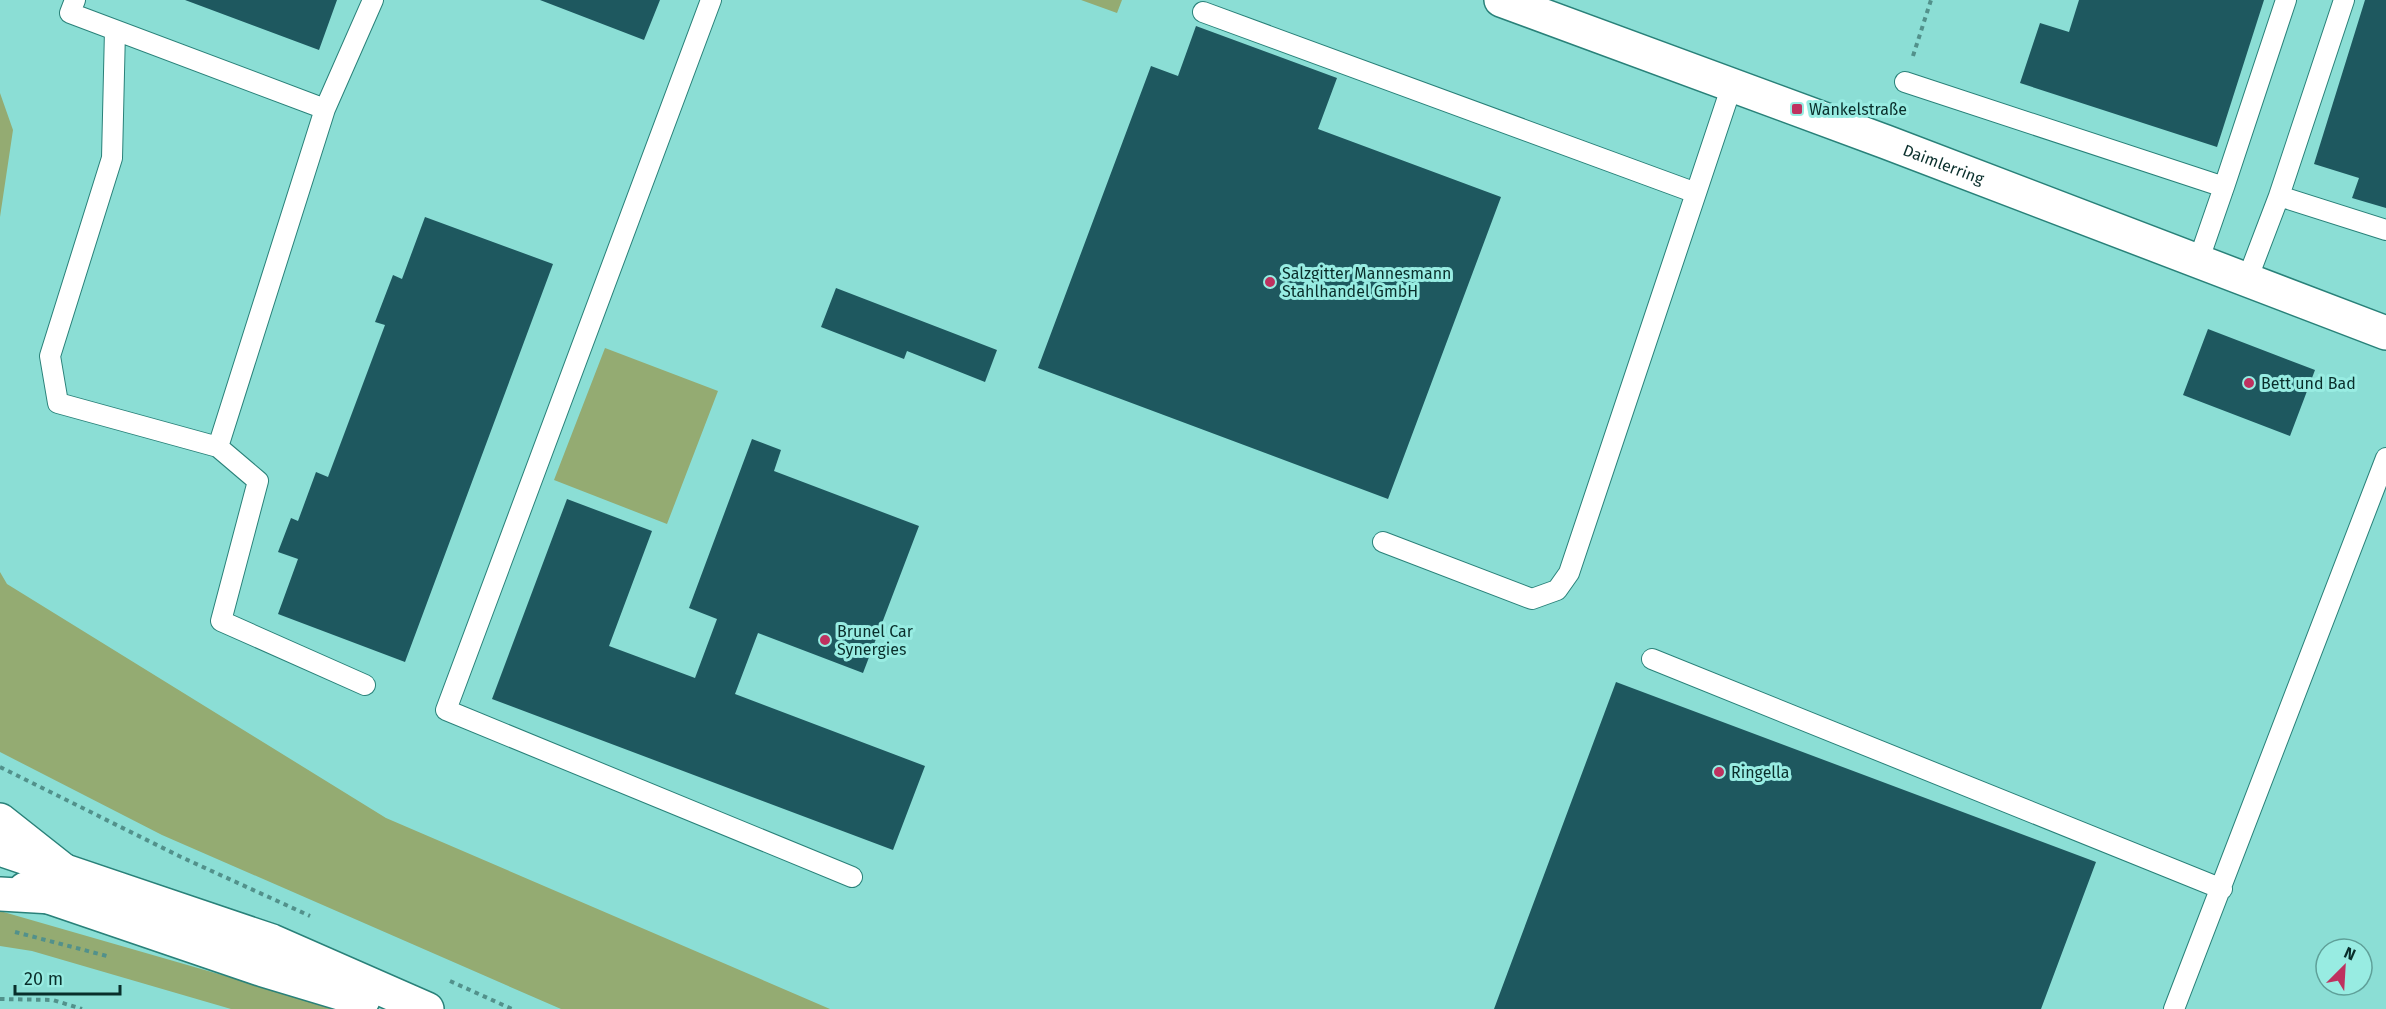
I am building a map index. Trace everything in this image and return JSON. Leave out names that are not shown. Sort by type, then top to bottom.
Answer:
[{"type":"main road","name":"Daimlerring","points":[[1501,0],[2386,333]]},
{"type":"main road","points":[[0,820],[57,883]]},
{"type":"main road","points":[[0,849],[57,883],[263,970],[392,1009]]},
{"type":"main road","points":[[0,881],[57,883],[272,941],[427,1009]]},
{"type":"main road","points":[[0,894],[57,883]]},
{"type":"lane","points":[[75,0],[70,13],[325,109]]},
{"type":"lane","points":[[218,447],[325,109],[373,0]]},
{"type":"lane","points":[[711,0],[446,710],[852,877]]},
{"type":"lane","points":[[2198,262],[2286,0]]},
{"type":"lane","points":[[2247,280],[2279,196],[2344,0]]},
{"type":"lane","points":[[1203,12],[1696,194]]},
{"type":"lane","points":[[115,30],[112,158],[50,356],[58,403],[218,447],[258,481],[221,621],[365,685]]},
{"type":"lane","points":[[1905,82],[2224,187]]},
{"type":"lane","points":[[1383,542],[1532,599],[1557,590],[1569,573],[1732,85]]},
{"type":"lane","points":[[2279,196],[2386,230]]},
{"type":"lane","points":[[2174,1009],[2386,458]]},
{"type":"lane","points":[[1652,659],[2222,889]]},
{"type":"path","points":[[0,767],[178,856],[320,921]]},
{"type":"path","points":[[450,981],[512,1009]]},
{"type":"path","points":[[0,999],[53,1000],[82,1009]]},
{"type":"green space","points":[[1081,0],[1122,0],[1117,13]]},
{"type":"green space","points":[[0,93],[13,130],[0,217]]},
{"type":"green space","points":[[605,348],[718,391],[667,524],[554,480]]},
{"type":"green space","points":[[0,572],[7,584],[386,818],[830,1009],[561,1009],[162,835],[0,752]]},
{"type":"green space","points":[[0,911],[340,1009],[231,1009],[32,951],[0,946]]},
{"type":"building","points":[[185,0],[337,0],[319,50]]},
{"type":"building","points":[[540,0],[660,0],[644,40]]},
{"type":"building","points":[[2079,0],[2264,0],[2217,147],[2020,83],[2040,23],[2069,32]]},
{"type":"building","points":[[2365,0],[2386,0],[2386,208],[2352,198],[2359,178],[2314,164]]},
{"type":"building","name":"Salzgitter Mannesmann Stahlhandel GmbH","points":[[1196,26],[1337,78],[1318,129],[1501,197],[1388,499],[1038,368],[1151,66],[1178,76]]},
{"type":"building","points":[[425,217],[553,264],[405,662],[278,614],[298,559],[278,552],[291,518],[298,521],[316,472],[328,477],[385,325],[375,322],[393,275],[402,279]]},
{"type":"building","points":[[836,288],[997,350],[985,382],[907,351],[904,359],[821,327]]},
{"type":"building","name":"Bett und Bad","points":[[2208,329],[2315,370],[2290,436],[2183,395]]},
{"type":"building","name":"Brunel Car Synergies","points":[[752,439],[781,450],[774,471],[919,526],[863,673],[758,633],[735,694],[925,766],[893,850],[492,699],[567,499],[652,531],[609,646],[695,678],[717,619],[689,608]]},
{"type":"building","name":"Ringella","points":[[1616,682],[2096,862],[2041,1009],[1494,1009]]},
{"type":"place","name":"Wankelstraße","points":[[1797,109]]},
{"type":"place","name":"Salzgitter Mannesmann Stahlhandel GmbH","points":[[1270,282]]},
{"type":"place","name":"Bett und Bad","points":[[2249,383]]},
{"type":"place","name":"Brunel Car Synergies","points":[[825,640]]},
{"type":"place","name":"Ringella","points":[[1719,772]]}]
